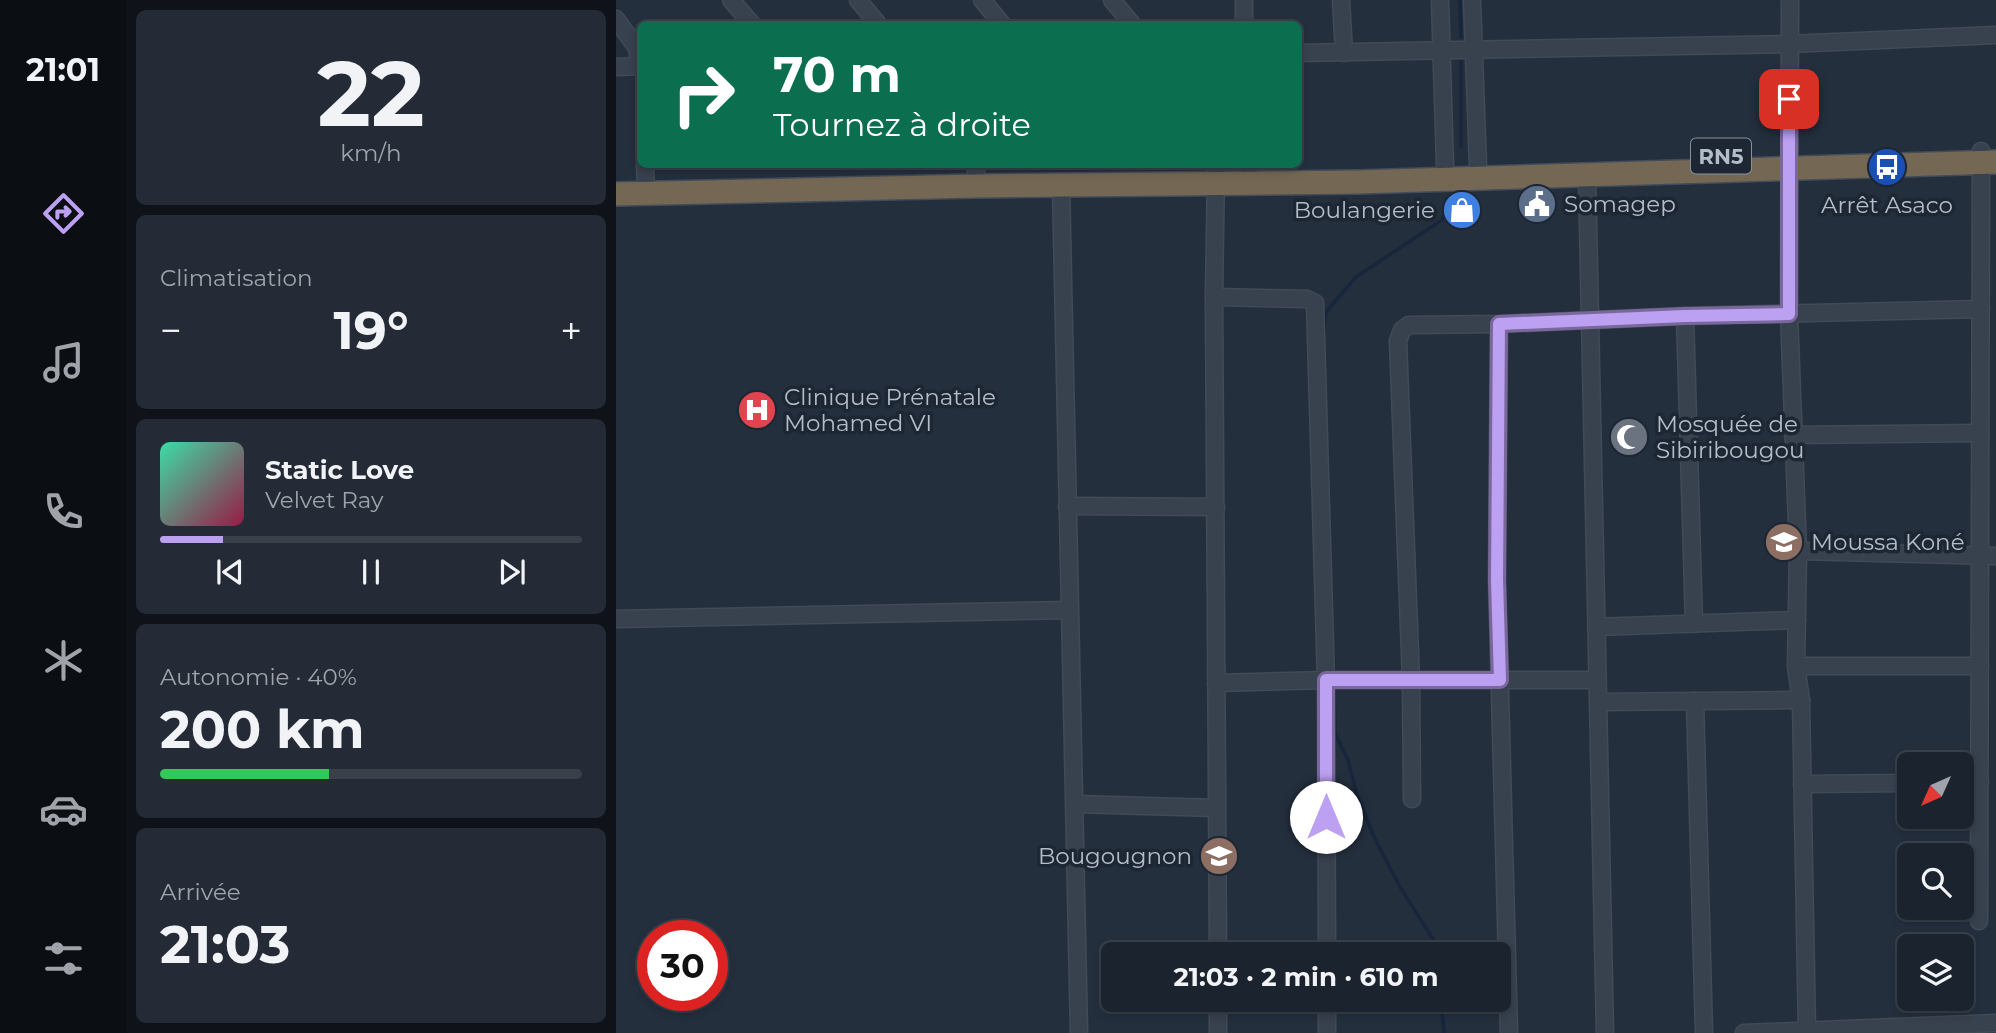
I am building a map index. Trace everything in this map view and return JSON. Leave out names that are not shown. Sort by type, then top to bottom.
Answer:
[{"type":"highway","name":"RN5","points":[[616,194],[646,179],[1061,185],[1216,177],[1249,172],[1988,156]]},
{"type":"highway","name":"RN5","points":[[1249,172],[1358,182],[1587,174],[1788,161]]},
{"type":"highway","name":"RN5","points":[[616,180],[976,169],[1216,177]]},
{"type":"street","points":[[731,0],[749,21]]},
{"type":"street","points":[[858,0],[876,21]]},
{"type":"street","points":[[982,0],[1000,21]]},
{"type":"street","points":[[1112,0],[1130,21]]},
{"type":"street","points":[[1341,0],[1344,53]]},
{"type":"street","points":[[1440,0],[1446,166]]},
{"type":"street","points":[[1472,0],[1478,166]]},
{"type":"street","points":[[1790,0],[1789,314],[1798,551],[1796,666],[1801,700],[1807,1032]]},
{"type":"street","points":[[1243,1],[1244,21]]},
{"type":"street","points":[[616,19],[637,48]]},
{"type":"street","points":[[1302,54],[1790,44],[1996,35]]},
{"type":"street","points":[[616,66],[637,65]]},
{"type":"street","points":[[1979,921],[1980,782],[1988,736],[1980,666],[1988,556],[1980,433],[1988,370],[1981,309],[1988,156]]},
{"type":"street","points":[[1587,174],[1605,1033]]},
{"type":"street","points":[[1216,177],[1214,297],[1218,942]]},
{"type":"street","points":[[1061,185],[1079,1033]]},
{"type":"street","points":[[1214,297],[1307,299],[1315,303],[1326,680],[1327,942]]},
{"type":"street","points":[[1412,799],[1398,341],[1402,330],[1409,325],[1981,309]]},
{"type":"street","points":[[1685,316],[1693,624]]},
{"type":"street","points":[[1499,324],[1497,580],[1510,1033]]},
{"type":"street","points":[[1793,435],[1980,433]]},
{"type":"street","points":[[1068,506],[1216,507]]},
{"type":"street","points":[[1798,551],[1988,556]]},
{"type":"street","points":[[616,618],[1069,610]]},
{"type":"street","points":[[1596,627],[1797,620]]},
{"type":"street","points":[[1796,666],[1980,666]]},
{"type":"street","points":[[1216,683],[1326,680],[1597,680]]},
{"type":"street","points":[[1598,702],[1801,700]]},
{"type":"street","points":[[1695,701],[1704,1033]]},
{"type":"street","points":[[1974,782],[1980,782]]},
{"type":"street","points":[[1802,784],[1897,783]]},
{"type":"street","points":[[1075,804],[1217,808]]},
{"type":"street","points":[[1218,1012],[1218,1033]]},
{"type":"street","points":[[1327,1012],[1327,1033]]},
{"type":"street","points":[[1744,1033],[1996,1023]]},
{"type":"waterway","points":[[1460,0],[1461,37]]},
{"type":"waterway","points":[[1461,55],[1461,147]]},
{"type":"waterway","points":[[1323,335],[1326,312],[1356,277],[1442,220],[1451,196]]},
{"type":"waterway","points":[[1333,650],[1334,674]]},
{"type":"waterway","points":[[1334,685],[1335,733],[1348,760],[1357,795],[1374,837],[1433,942]]},
{"type":"waterway","points":[[1442,1012],[1444,1033]]},
{"type":"place","name":"Arrêt Asaco","points":[[1887,167]]},
{"type":"place","name":"Somagep","points":[[1537,204]]},
{"type":"place","name":"Boulangerie","points":[[1462,210]]},
{"type":"place","name":"Clinique Prénatale Mohamed VI","points":[[757,410]]},
{"type":"place","name":"Mosquée de Sibiribougou","points":[[1629,437]]},
{"type":"place","name":"Moussa Koné","points":[[1784,542]]},
{"type":"place","name":"Bougougnon","points":[[1219,856]]},
{"type":"route","points":[[1326,817],[1326,680],[1500,680],[1497,580],[1499,324],[1789,314],[1789,99]]}]
